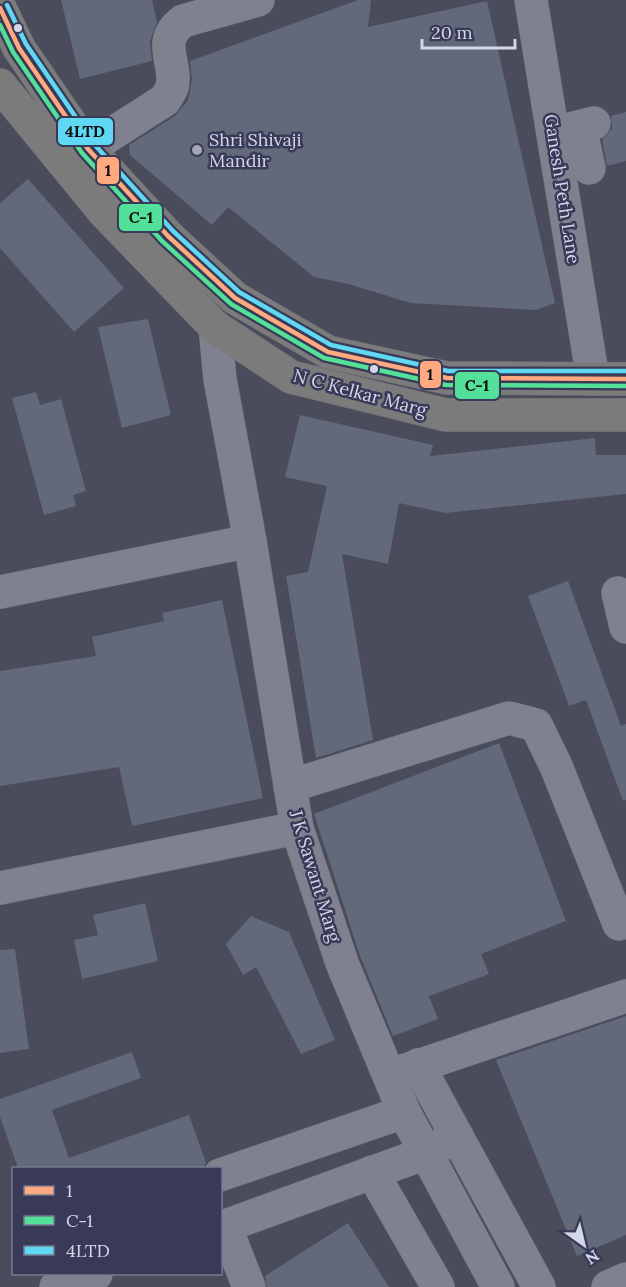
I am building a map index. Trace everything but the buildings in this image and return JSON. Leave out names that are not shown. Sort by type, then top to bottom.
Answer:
[{"type":"main road","name":"N C Kelkar Marg","points":[[0,8],[19,48],[88,149],[168,236],[235,298],[328,352],[447,378],[626,379]]},
{"type":"main road","name":"N C Kelkar Marg","points":[[0,85],[104,212],[215,327],[291,377],[446,415],[626,416]]},
{"type":"street","points":[[88,149],[165,100],[172,87],[169,39],[173,28],[183,21],[258,0]]},
{"type":"street","name":"Ganesh Peth Lane","points":[[531,0],[573,145],[593,379]]},
{"type":"street","name":"J K Sawant Marg","points":[[215,327],[220,379],[250,541],[297,828],[342,963],[403,1070],[404,1112],[491,1274]]},
{"type":"street","points":[[0,592],[250,541]]},
{"type":"street","points":[[618,594],[626,627]]},
{"type":"street","points":[[290,786],[508,718],[536,725],[556,765],[619,924]]},
{"type":"street","points":[[0,888],[297,828]]},
{"type":"street","points":[[538,1287],[457,1136],[403,1070],[626,996]]},
{"type":"street","points":[[222,1174],[404,1112]]},
{"type":"street","points":[[249,1287],[223,1227],[426,1153],[457,1136]]},
{"type":"street","points":[[372,1172],[438,1287],[491,1274]]},
{"type":"street","points":[[451,1199],[482,1183]]},
{"type":"street","points":[[56,1287],[93,1275]]},
{"type":"street","points":[[608,1287],[626,1279]]},
{"type":"transit line","name":"4LTD","points":[[7,5],[26,44],[94,144],[173,231],[239,292],[331,345],[448,371],[626,371]]},
{"type":"transit line","name":"1","points":[[0,8],[19,48],[88,149],[168,236],[235,298],[328,352],[447,378],[626,379]]},
{"type":"transit line","name":"C-1","points":[[0,25],[13,52],[82,153],[162,241],[231,304],[324,358],[446,385],[626,386]]},
{"type":"place","name":"Shri Shivaji Mandir","points":[[197,150]]}]
